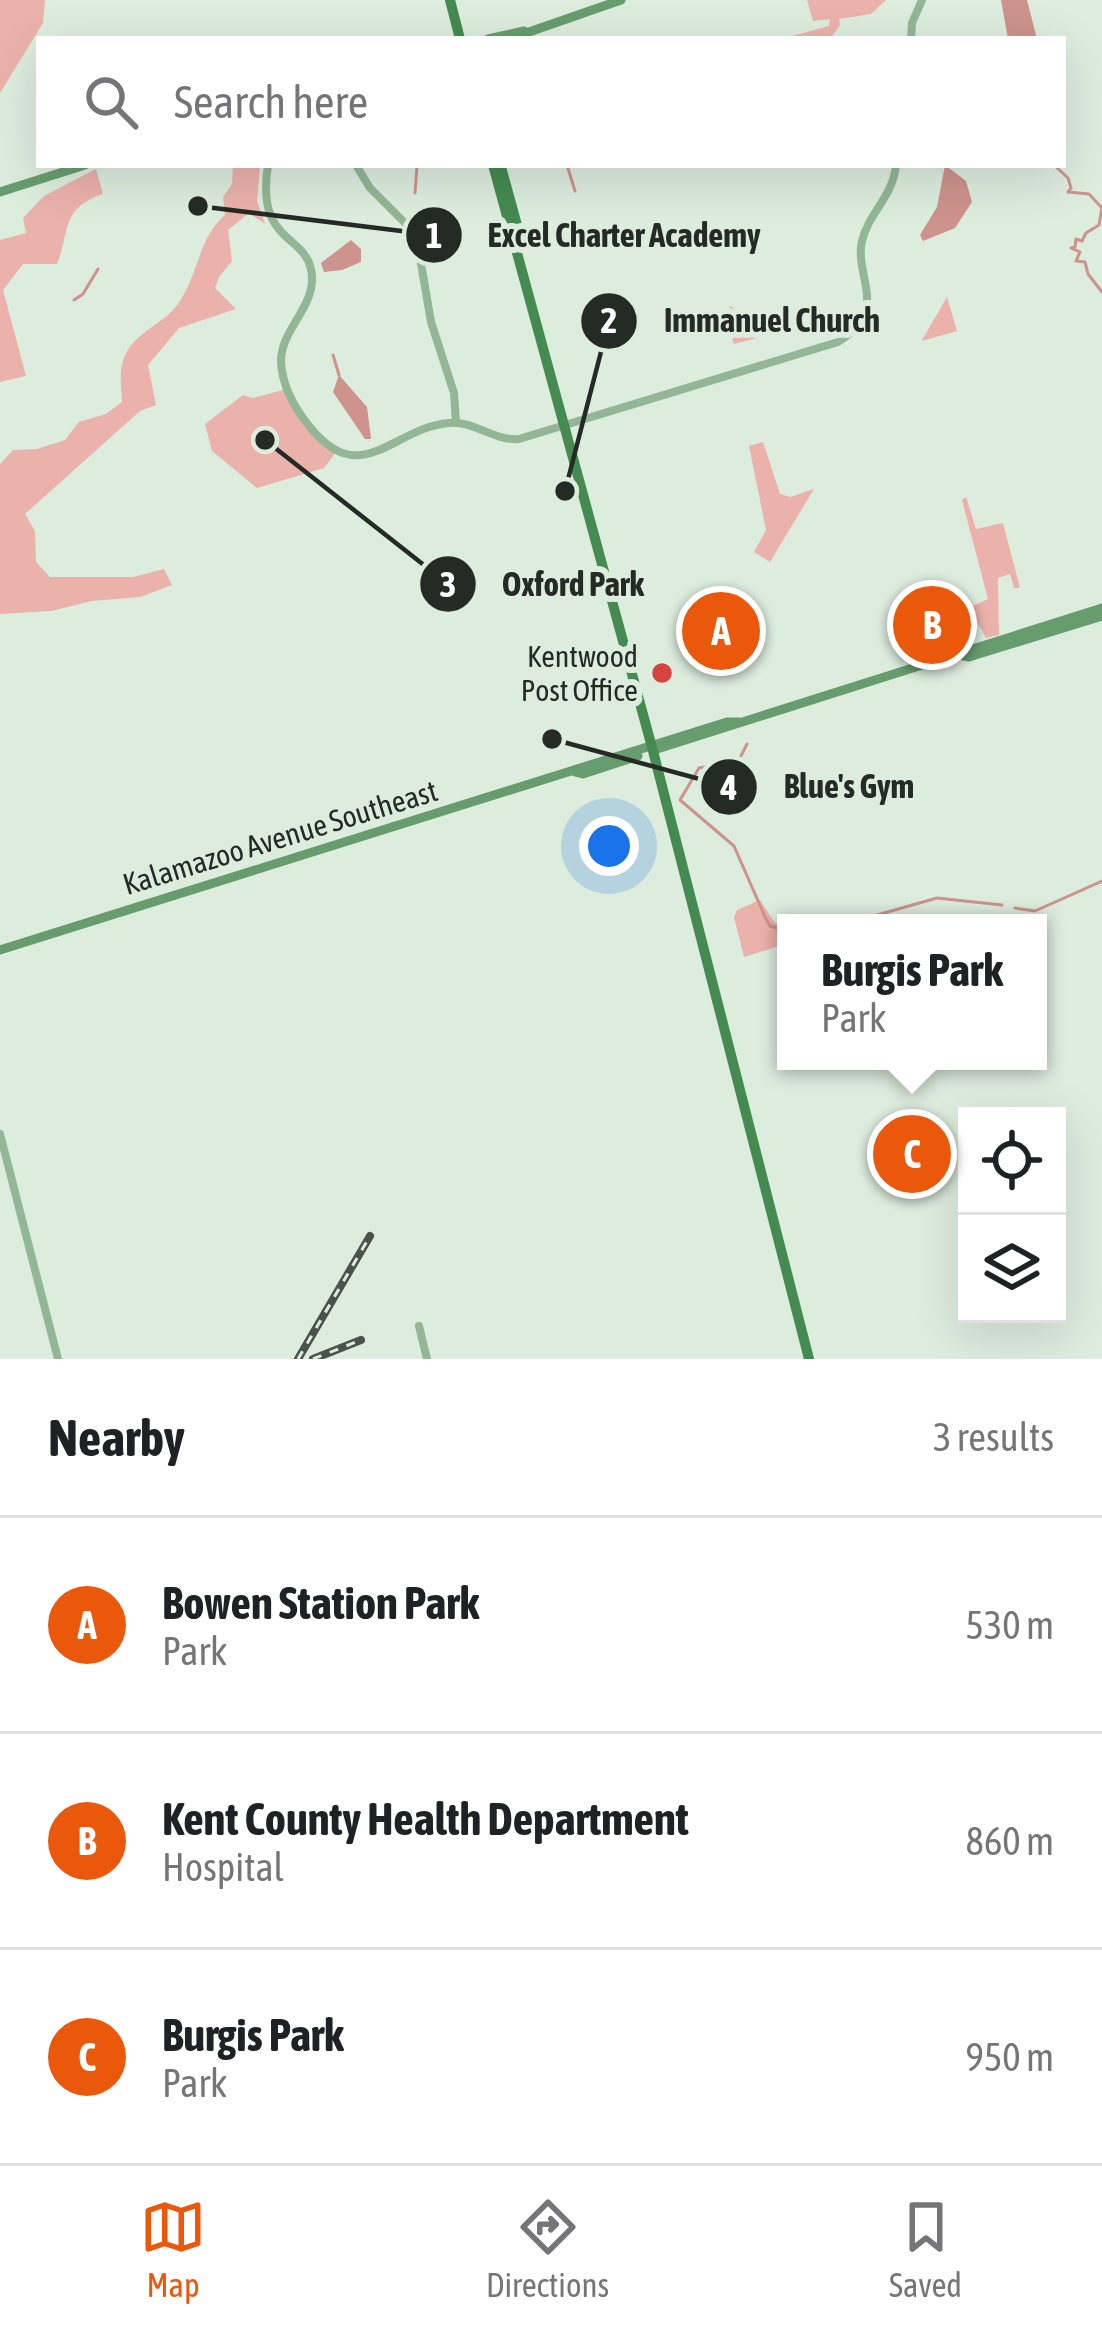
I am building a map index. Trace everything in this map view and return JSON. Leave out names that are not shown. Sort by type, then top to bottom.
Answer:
[{"type":"main road","points":[[454,0],[463,36]]},
{"type":"main road","points":[[512,36],[621,0]]},
{"type":"main road","points":[[0,192],[76,168]]},
{"type":"main road","points":[[498,168],[599,543]]},
{"type":"main road","points":[[519,247],[533,314],[539,317],[547,352]]},
{"type":"main road","points":[[567,426],[813,1359]]},
{"type":"main road","points":[[578,481],[584,497],[591,501]]},
{"type":"main road","name":"Kalamazoo Avenue Southeast","points":[[0,950],[1065,619],[1102,612]]},
{"type":"main road","name":"Kalamazoo Avenue Southeast","points":[[960,655],[969,657],[1102,612]]},
{"type":"main road","points":[[1040,634],[1065,619]]},
{"type":"main road","points":[[781,1237],[795,1306],[813,1359]]},
{"type":"main road","points":[[795,1306],[805,1317]]},
{"type":"street","points":[[911,36],[922,0]]},
{"type":"street","points":[[268,168],[264,196],[269,216],[305,256],[312,275],[308,299],[281,359],[288,391],[304,420],[327,445],[356,456],[383,450],[432,427],[457,423],[510,440],[834,344],[850,335],[867,303],[860,261],[862,241],[890,192],[895,168]]},
{"type":"street","points":[[358,168],[370,188],[416,234],[431,322],[451,384],[457,423]]},
{"type":"street","points":[[0,1134],[58,1359]]},
{"type":"street","points":[[418,1326],[427,1359]]},
{"type":"shaded area","points":[[0,0],[45,0],[43,23],[0,93]]},
{"type":"shaded area","points":[[807,0],[886,0],[871,14],[839,19],[832,36],[792,36],[829,26],[830,19],[813,21]]},
{"type":"shaded area","points":[[1001,0],[1027,0],[1036,36],[1007,36]]},
{"type":"shaded area","points":[[233,168],[260,168],[257,201],[265,224],[249,213],[228,230],[232,261],[215,288],[236,309],[179,328],[148,365],[156,405],[140,411],[25,514],[35,531],[36,562],[50,577],[133,577],[164,569],[172,585],[140,597],[0,614],[0,464],[13,450],[65,440],[79,422],[106,414],[122,402],[125,354],[185,293],[209,234],[225,215],[223,197],[232,184]]},
{"type":"shaded area","points":[[944,168],[949,168],[966,181],[972,202],[955,228],[923,241],[920,235],[937,207]]},
{"type":"shaded area","points":[[96,169],[103,194],[73,214],[57,264],[23,264],[3,290],[26,376],[0,382],[0,240],[26,233],[23,218],[44,196]]},
{"type":"shaded area","points":[[351,240],[361,249],[361,262],[324,272],[321,263]]},
{"type":"shaded area","points":[[947,297],[957,331],[922,341],[922,340]]},
{"type":"shaded area","points":[[731,306],[761,337],[734,344],[724,313]]},
{"type":"shaded area","points":[[339,375],[367,407],[371,439],[365,439],[333,392]]},
{"type":"shaded area","points":[[287,389],[304,420],[337,451],[324,468],[257,488],[212,451],[205,424],[243,395],[253,398]]},
{"type":"shaded area","points":[[763,442],[780,494],[790,497],[814,489],[770,562],[754,552],[766,530],[749,446]]},
{"type":"shaded area","points":[[966,497],[976,529],[1003,523],[1020,588],[1014,588],[1010,574],[998,578],[999,635],[986,638],[975,618],[964,616],[964,610],[988,599],[962,500]]},
{"type":"shaded area","points":[[739,602],[742,615],[718,656],[705,612]]},
{"type":"shaded area","points":[[760,900],[777,923],[777,947],[744,957],[734,917],[737,910]]},
{"type":"waterway","points":[[415,193],[417,168]]},
{"type":"waterway","points":[[568,168],[575,191]]},
{"type":"waterway","points":[[1057,168],[1068,178],[1068,192],[1089,194],[1101,207]]},
{"type":"waterway","points":[[1102,207],[1099,225],[1082,241],[1076,239],[1071,248],[1080,252],[1076,261],[1085,262],[1102,292]]},
{"type":"waterway","points":[[74,300],[98,269]]},
{"type":"waterway","points":[[333,355],[339,375]]},
{"type":"waterway","points":[[719,763],[740,758],[747,744]]},
{"type":"waterway","points":[[711,766],[699,768],[680,800],[734,846],[770,926],[777,928]]},
{"type":"waterway","points":[[1015,908],[1035,911],[1102,881]]},
{"type":"waterway","points":[[881,914],[937,898],[1002,905]]},
{"type":"railway","points":[[298,1359],[370,1236]]},
{"type":"railway","points":[[313,1359],[361,1340]]},
{"type":"place","name":"Excel Charter Academy","points":[[198,206]]},
{"type":"place","name":"Oxford Park","points":[[265,440]]},
{"type":"place","name":"Immanuel Church","points":[[565,491]]},
{"type":"place","name":"Kent County Health Department","points":[[932,625]]},
{"type":"place","name":"Bowen Station Park","points":[[721,631]]},
{"type":"place","name":"Kentwood Post Office","points":[[662,673]]},
{"type":"place","name":"Blue's Gym","points":[[552,739]]},
{"type":"place","name":"Burgis Park","points":[[912,1154]]}]
